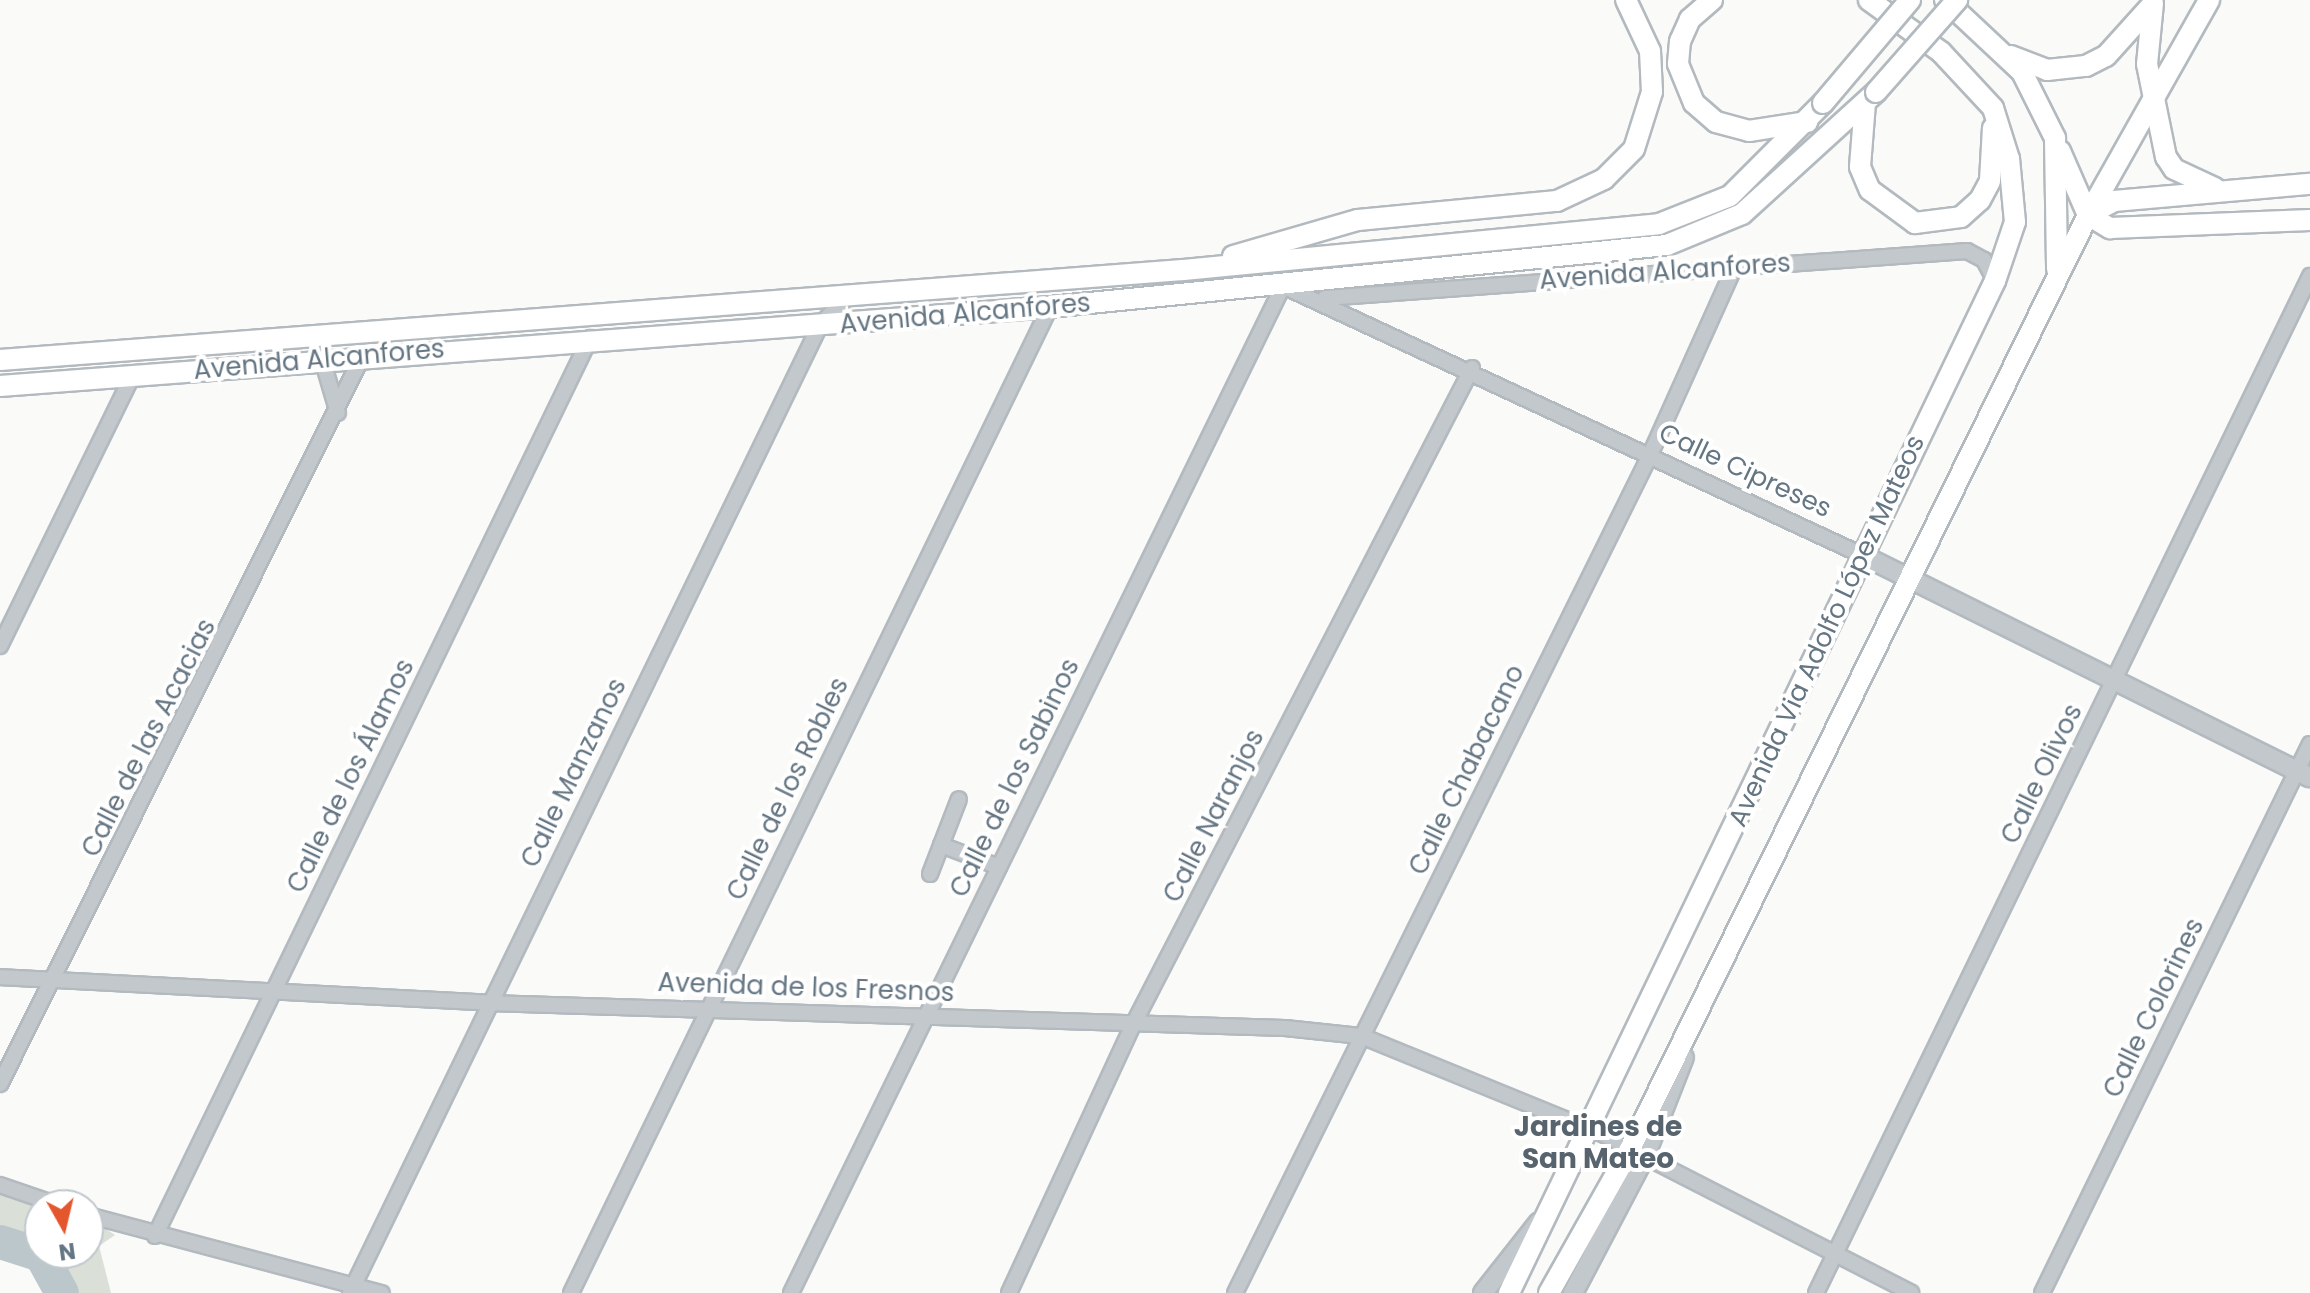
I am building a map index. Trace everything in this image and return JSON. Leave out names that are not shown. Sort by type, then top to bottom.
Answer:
[{"type":"main road","points":[[1183,270],[1358,220],[1580,194],[1623,164],[1647,116],[1650,51],[1626,0]]},
{"type":"main road","points":[[1712,0],[1690,19],[1680,41],[1678,64],[1694,103],[1729,128],[1807,122]]},
{"type":"main road","name":"Avenida Via Adolfo López Mateos","points":[[1509,1293],[1591,1130],[1995,281],[2015,222],[2015,197],[1993,108],[1941,52],[1869,0]]},
{"type":"main road","name":"Avenida Alcanfores","points":[[0,360],[1183,270],[1659,224],[1730,196],[1807,122],[1910,0]]},
{"type":"main road","name":"Avenida Via Adolfo López Mateos","points":[[1549,1293],[1638,1153],[1715,977],[2057,277],[2055,138],[2037,96],[2003,51],[1945,0]]},
{"type":"main road","name":"Avenida Alcanfores","points":[[0,386],[363,355],[1050,307],[1283,286],[1667,245],[1707,233],[1742,214],[1871,97],[1957,0]]},
{"type":"main road","points":[[2057,277],[2088,215],[2155,105],[2209,0]]},
{"type":"main road","points":[[2003,51],[2047,70],[2086,66],[2106,56],[2154,2]]},
{"type":"main road","points":[[2154,2],[2147,53],[2155,105],[2174,169],[2224,191]]},
{"type":"main road","points":[[1871,97],[1860,167],[1870,190],[1915,223],[1938,225],[1961,217],[1990,181],[1993,108]]},
{"type":"main road","points":[[2055,138],[2088,215],[2137,231],[2310,220]]},
{"type":"main road","points":[[2088,215],[2114,201],[2310,184]]},
{"type":"street","name":"Avenida Alcanfores","points":[[1321,299],[1967,251],[1984,260],[1995,281]]},
{"type":"street","name":"Calle Chabacano","points":[[1235,1293],[1650,455],[1735,266]]},
{"type":"street","name":"Calle Olivos","points":[[1816,1293],[2310,276]]},
{"type":"street","name":"Calle Cipreses","points":[[1283,286],[1321,299],[1472,368],[1862,555],[2304,774]]},
{"type":"street","name":"Calle de los Sabinos","points":[[791,1293],[922,1016],[999,867],[1283,286]]},
{"type":"street","name":"Calle Manzanos","points":[[353,1289],[488,1003],[820,325],[851,293]]},
{"type":"street","name":"Calle de los Robles","points":[[571,1293],[1050,307]]},
{"type":"street","points":[[315,335],[318,360],[338,413]]},
{"type":"street","name":"Calle de los Álamos","points":[[155,1236],[590,338]]},
{"type":"street","name":"Calle de las Acacias","points":[[0,1084],[338,413],[363,355]]},
{"type":"street","name":"Calle Naranjos","points":[[1009,1293],[1134,1023],[1472,368]]},
{"type":"street","points":[[0,646],[132,376]]},
{"type":"street","name":"Calle Colorines","points":[[2042,1293],[2304,774],[2310,744]]},
{"type":"street","points":[[930,874],[959,799]]},
{"type":"street","points":[[941,845],[999,867]]},
{"type":"street","name":"Avenida de los Fresnos","points":[[0,977],[488,1003],[708,1007],[1134,1023],[1361,1036],[1591,1130]]},
{"type":"street","points":[[1591,1130],[1911,1293]]},
{"type":"street","points":[[1573,1293],[1638,1153]]},
{"type":"street","points":[[0,1185],[24,1193]]},
{"type":"street","points":[[1483,1293],[1552,1207]]},
{"type":"street","points":[[104,1220],[353,1289],[382,1293]]},
{"type":"shaded area","points":[[0,1183],[24,1196],[24,1245],[0,1240]]},
{"type":"shaded area","points":[[104,1228],[115,1235],[104,1243]]},
{"type":"shaded area","points":[[104,1266],[111,1293],[68,1293],[55,1269],[104,1269]]},
{"type":"waterway","points":[[0,1242],[41,1255],[62,1293]]},
{"type":"district","name":"Jardines de San Mateo","points":[[1598,1143]]}]
